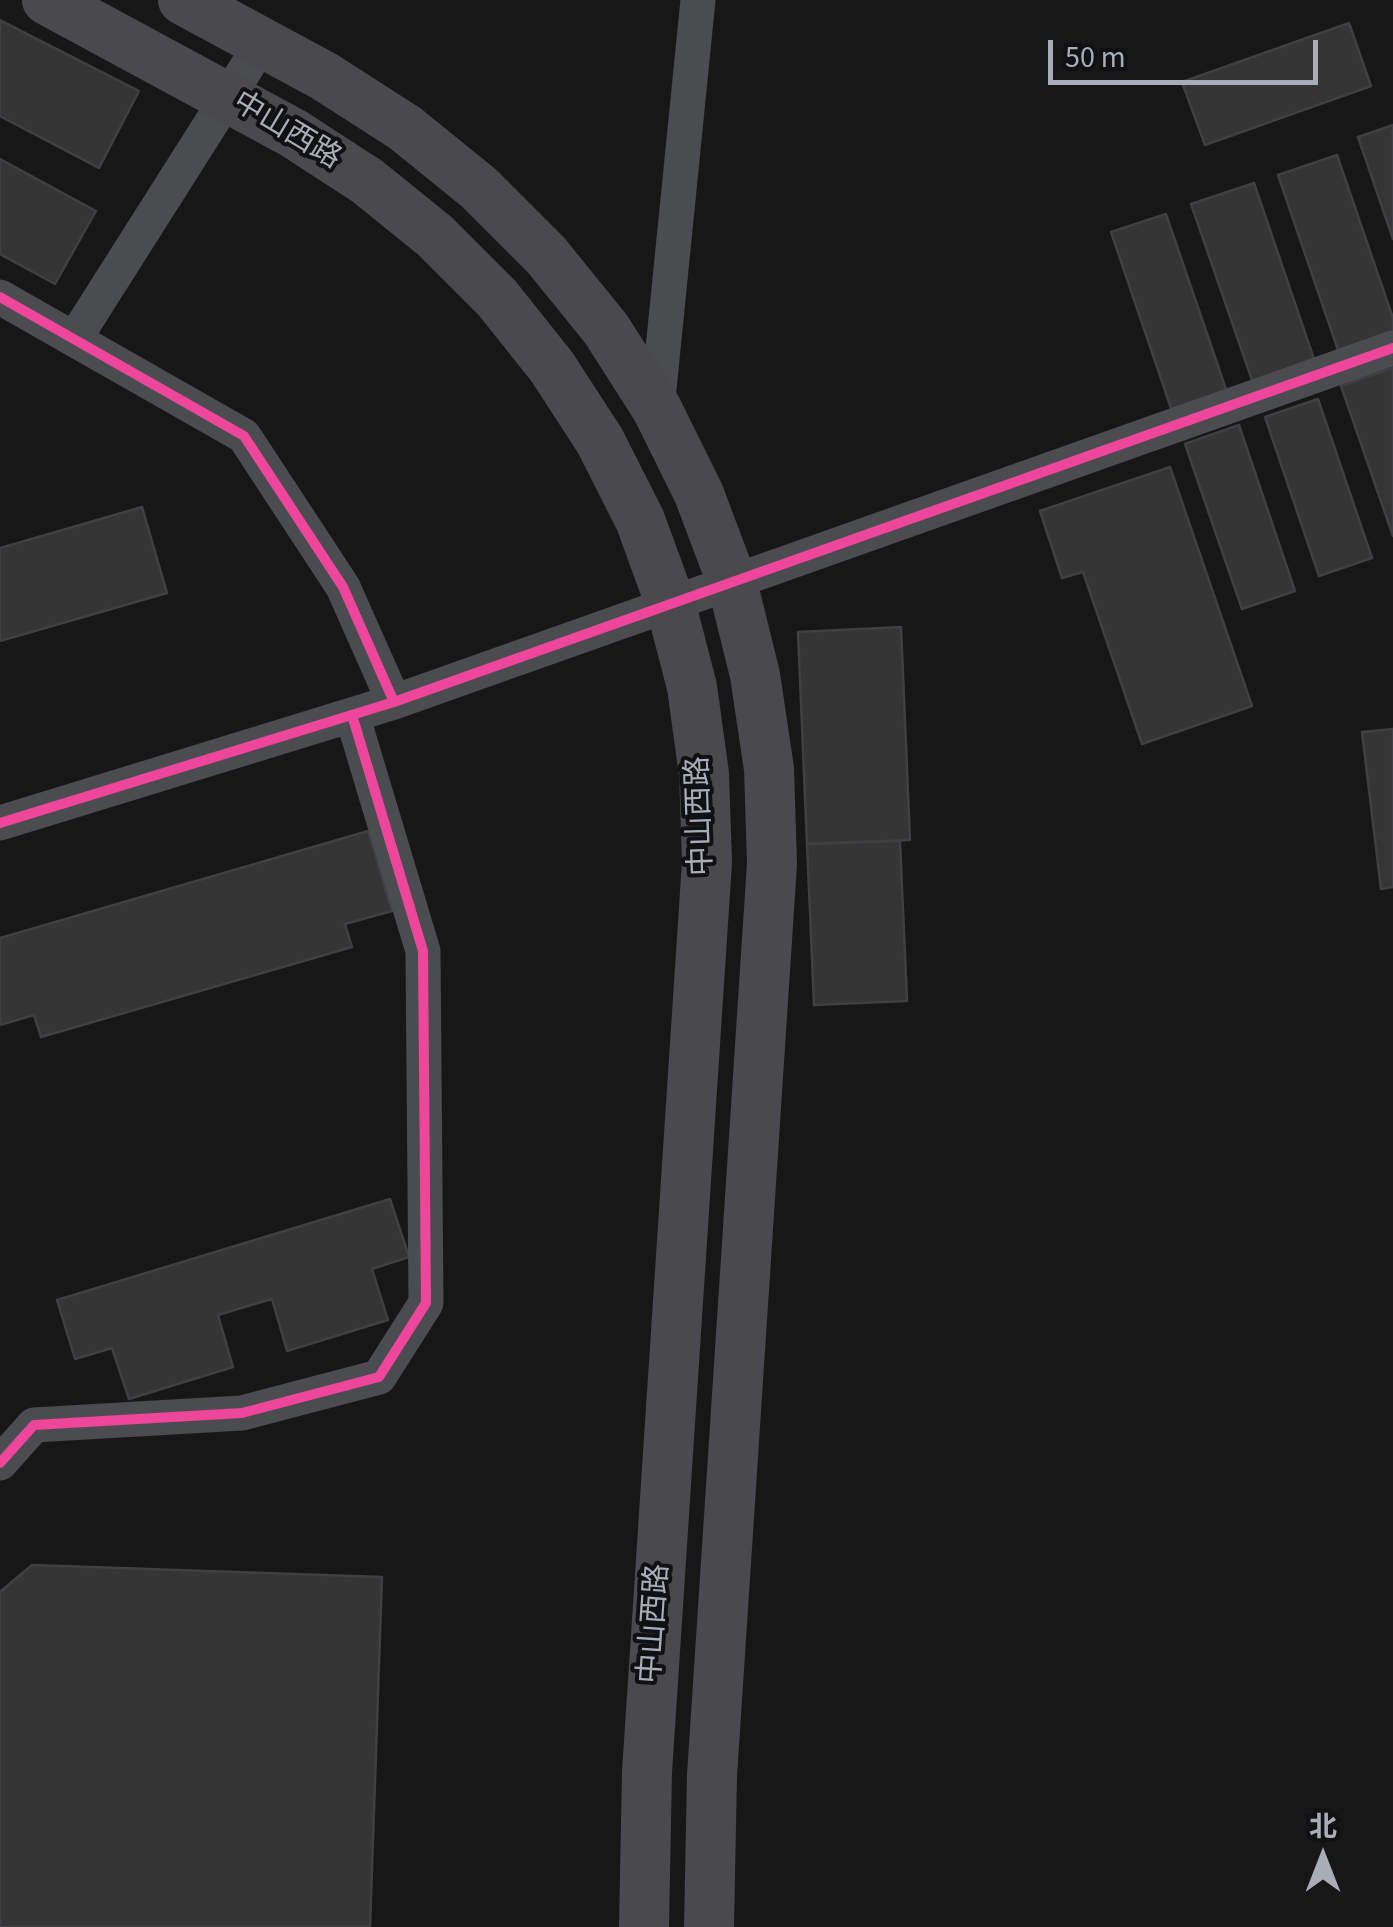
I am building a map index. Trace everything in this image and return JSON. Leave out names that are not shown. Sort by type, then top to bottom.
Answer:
[{"type":"main road","name":"中山西路","points":[[47,0],[293,133],[366,181],[435,236],[498,298],[552,366],[600,441],[640,520],[670,602],[692,687],[704,774],[707,862],[647,1772],[644,1927]]},
{"type":"main road","points":[[183,0],[324,76],[405,128],[479,188],[546,255],[594,314],[657,409],[700,494],[732,582],[758,694],[769,769],[772,864],[712,1775],[709,1927]]},
{"type":"street","points":[[657,409],[698,0]]},
{"type":"street","points":[[75,338],[262,43]]},
{"type":"street","points":[[0,296],[244,436],[343,587],[394,702]]},
{"type":"street","points":[[0,823],[394,702],[1393,348]]},
{"type":"street","points":[[0,1464],[34,1424],[242,1412],[379,1377],[426,1303],[423,951],[352,716]]},
{"type":"building","points":[[0,20],[139,91],[99,168],[0,116]]},
{"type":"building","points":[[1349,23],[1371,86],[1205,145],[1182,82]]},
{"type":"building","points":[[1393,125],[1393,239],[1358,137]]},
{"type":"building","points":[[1337,155],[1393,318],[1393,335],[1339,353],[1278,175]]},
{"type":"building","points":[[0,159],[96,211],[55,284],[0,254]]},
{"type":"building","points":[[1254,183],[1315,362],[1253,383],[1191,204]]},
{"type":"building","points":[[1166,214],[1228,395],[1173,414],[1111,232]]},
{"type":"building","points":[[1393,368],[1393,536],[1341,386]]},
{"type":"building","points":[[1318,399],[1372,558],[1319,576],[1265,417]]},
{"type":"building","points":[[1239,425],[1295,591],[1242,609],[1185,444]]},
{"type":"building","points":[[1170,467],[1252,706],[1142,744],[1083,572],[1062,578],[1040,511]]},
{"type":"building","points":[[142,507],[167,593],[0,641],[0,548]]},
{"type":"building","points":[[901,627],[910,840],[807,844],[798,632]]},
{"type":"building","points":[[1393,729],[1393,887],[1381,889],[1362,732]]},
{"type":"building","points":[[368,831],[392,911],[345,924],[352,947],[41,1037],[34,1015],[0,1025],[0,938]]},
{"type":"building","points":[[900,841],[907,1001],[814,1005],[807,844]]},
{"type":"building","points":[[390,1199],[409,1257],[372,1269],[388,1320],[287,1351],[272,1299],[218,1315],[233,1367],[129,1399],[112,1348],[75,1359],[57,1300]]},
{"type":"building","points":[[32,1565],[382,1577],[370,1927],[0,1927],[0,1592]]},
{"type":"cycle path","points":[[0,297],[244,436],[343,587],[394,702]]},
{"type":"cycle path","points":[[0,823],[394,702],[1393,348]]},
{"type":"cycle path","points":[[0,1463],[34,1425],[242,1413],[379,1377],[426,1303],[423,951],[352,715]]}]
